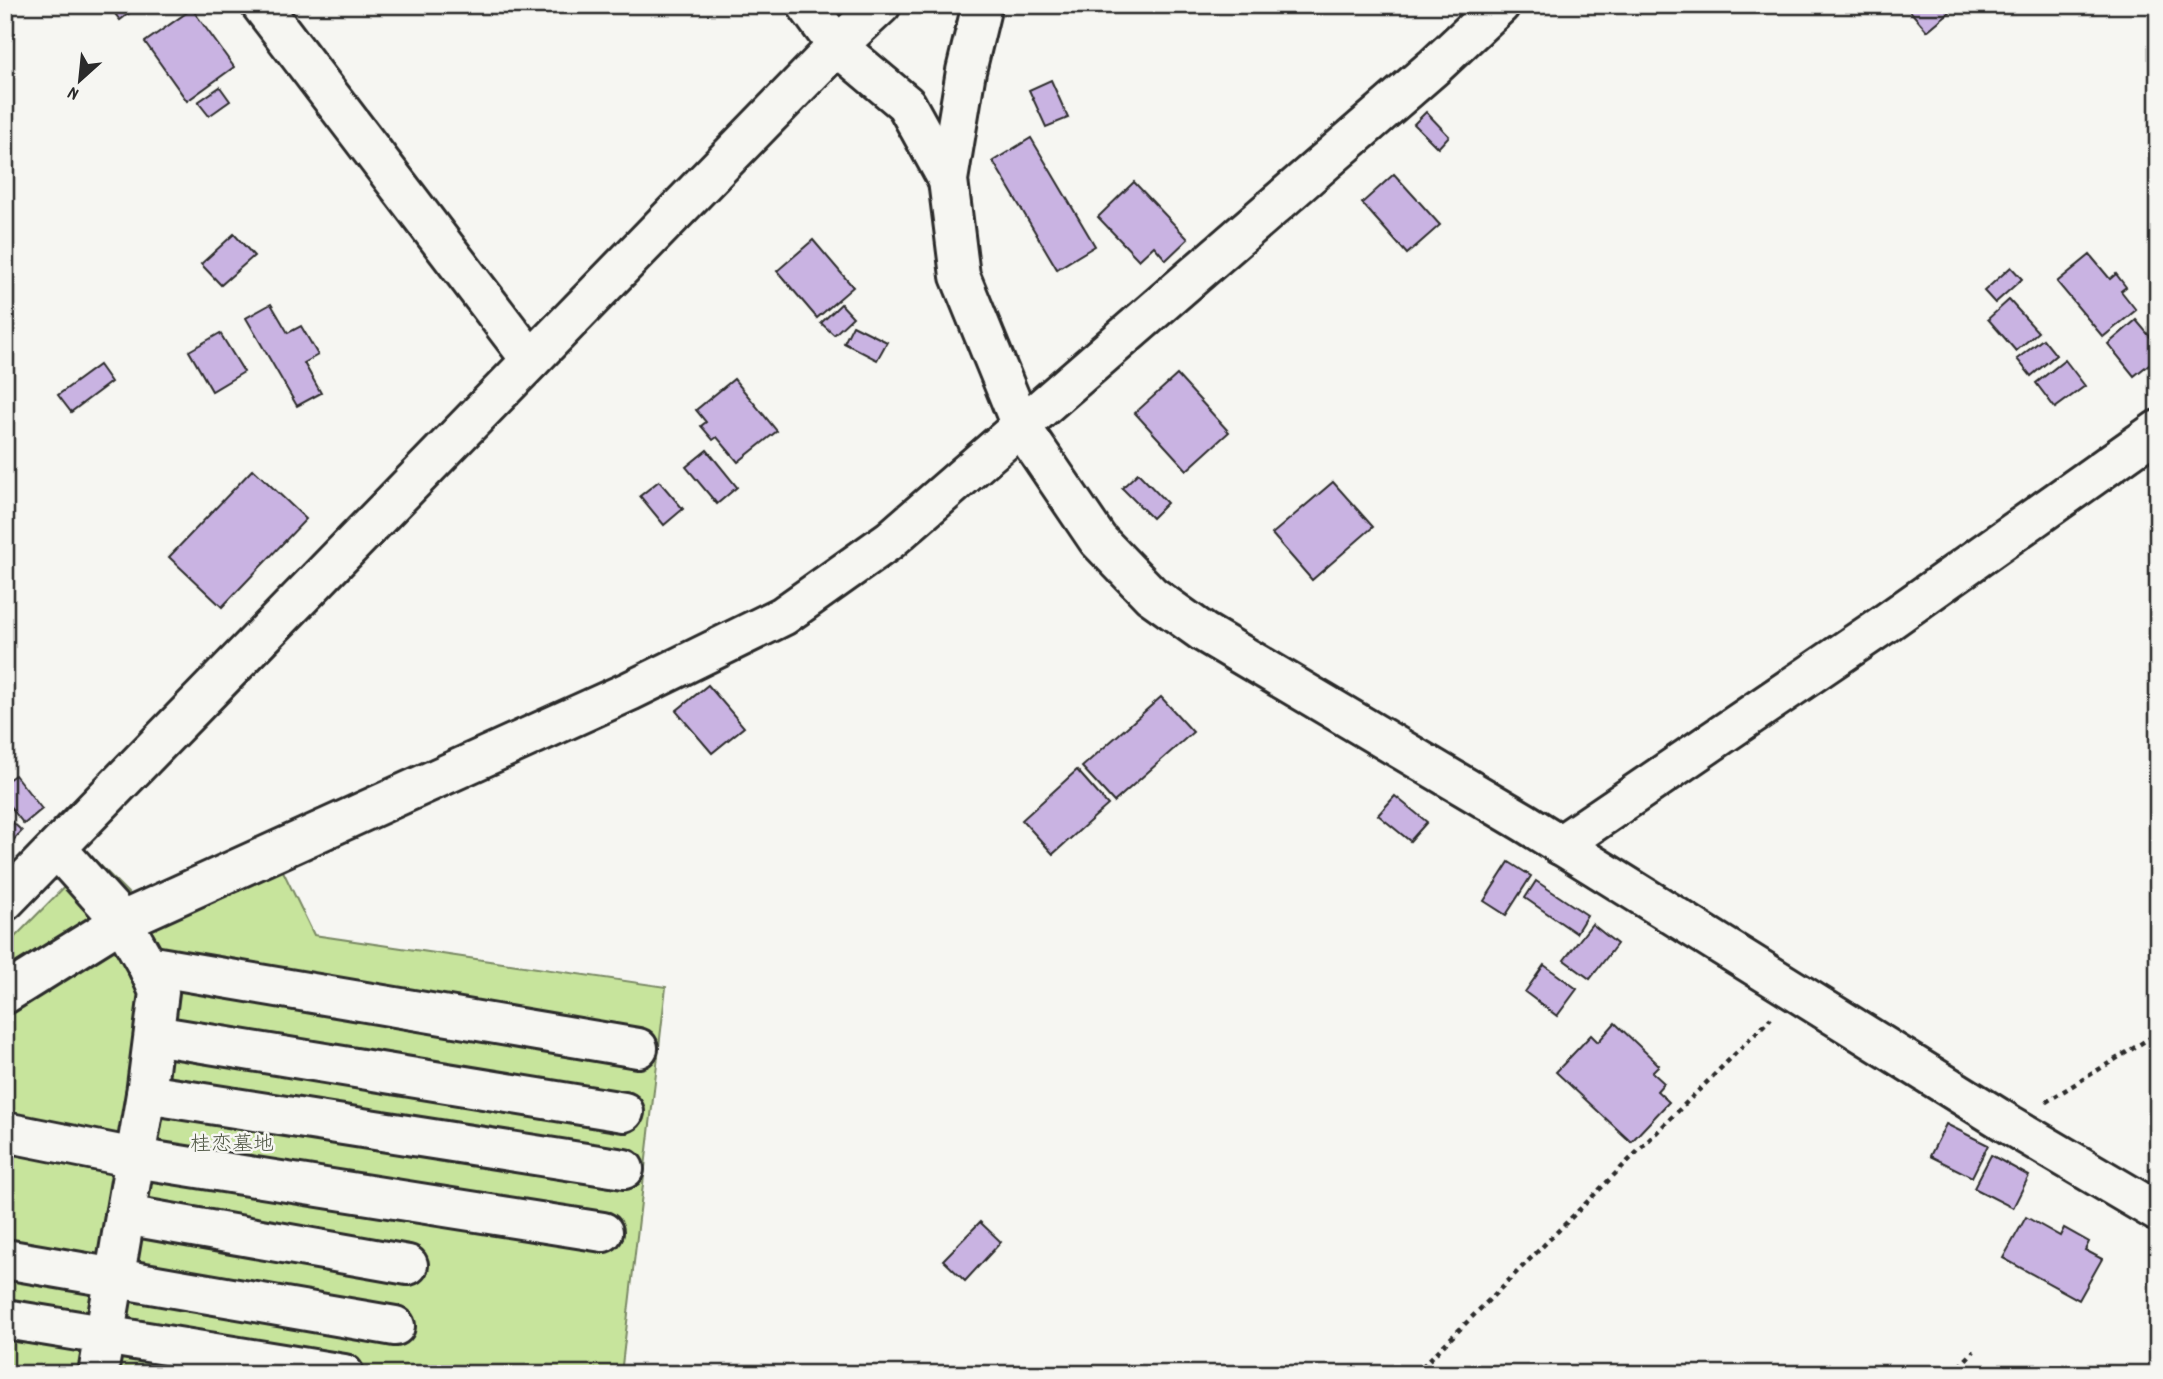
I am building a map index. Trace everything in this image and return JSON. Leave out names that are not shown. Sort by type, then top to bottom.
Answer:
[{"type":"street","points":[[261,5],[531,360]]},
{"type":"street","points":[[807,5],[838,46],[906,104],[948,180]]},
{"type":"street","points":[[5,901],[881,5]]},
{"type":"street","points":[[982,5],[965,71],[948,180],[960,276],[1022,428],[1098,540],[1151,595],[1203,632],[1560,845],[2010,1125],[2158,1212]]},
{"type":"street","points":[[5,994],[122,922],[630,691],[783,616],[890,540],[1022,428],[1435,66],[1500,5]]},
{"type":"street","points":[[1560,845],[1886,623],[2158,430]]},
{"type":"street","points":[[57,849],[122,922],[159,992],[146,1094],[97,1374]]},
{"type":"street","points":[[147,965],[638,1048]]},
{"type":"street","points":[[154,1035],[624,1112]]},
{"type":"street","points":[[146,1094],[624,1169]]},
{"type":"street","points":[[5,1132],[135,1158],[603,1232]]},
{"type":"street","points":[[125,1214],[408,1265]]},
{"type":"street","points":[[5,1259],[396,1325]]},
{"type":"street","points":[[5,1319],[344,1374]]},
{"type":"path","points":[[1415,1374],[1797,993]]},
{"type":"path","points":[[2010,1125],[2158,1033]]},
{"type":"path","points":[[1952,1374],[1974,1351]]},
{"type":"green space","name":"桂恋墓地","points":[[93,858],[158,923],[282,869],[314,935],[666,987],[621,1374],[5,1374],[5,947]]},
{"type":"building","points":[[108,5],[140,5],[120,20]]},
{"type":"building","points":[[1905,5],[1958,5],[1927,31]]},
{"type":"building","points":[[192,9],[234,67],[187,101],[145,42]]},
{"type":"building","points":[[1051,80],[1068,118],[1046,127],[1029,90]]},
{"type":"building","points":[[220,87],[230,101],[209,116],[198,102]]},
{"type":"building","points":[[1426,112],[1449,136],[1438,148],[1414,124]]},
{"type":"building","points":[[1031,138],[1095,246],[1057,269],[993,161]]},
{"type":"building","points":[[1394,174],[1440,225],[1407,254],[1362,203]]},
{"type":"building","points":[[1134,182],[1188,239],[1166,260],[1154,246],[1139,260],[1098,217]]},
{"type":"building","points":[[234,234],[254,256],[221,285],[201,264]]},
{"type":"building","points":[[813,240],[853,287],[817,318],[777,271]]},
{"type":"building","points":[[2090,255],[2110,279],[2116,274],[2126,287],[2121,291],[2136,310],[2103,337],[2057,282]]},
{"type":"building","points":[[2011,267],[2022,279],[1995,303],[1984,291]]},
{"type":"building","points":[[2009,300],[2038,332],[2016,351],[1988,319]]},
{"type":"building","points":[[271,304],[288,333],[301,326],[318,355],[304,363],[321,393],[297,406],[246,318]]},
{"type":"building","points":[[841,304],[853,317],[834,335],[821,323]]},
{"type":"building","points":[[2136,320],[2158,346],[2158,357],[2134,376],[2108,344]]},
{"type":"building","points":[[853,325],[887,342],[877,360],[844,343]]},
{"type":"building","points":[[220,333],[244,372],[212,391],[189,351]]},
{"type":"building","points":[[2043,339],[2056,355],[2031,376],[2017,359]]},
{"type":"building","points":[[2065,360],[2085,386],[2055,408],[2036,383]]},
{"type":"building","points":[[99,365],[111,382],[71,412],[58,395]]},
{"type":"building","points":[[1177,375],[1229,432],[1187,470],[1135,413]]},
{"type":"building","points":[[734,379],[777,431],[738,462],[717,437],[713,440],[701,426],[706,422],[696,410]]},
{"type":"building","points":[[707,450],[737,487],[717,504],[686,467]]},
{"type":"building","points":[[253,469],[306,519],[222,607],[169,557]]},
{"type":"building","points":[[1138,473],[1167,503],[1152,518],[1122,488]]},
{"type":"building","points":[[659,481],[683,509],[664,525],[640,496]]},
{"type":"building","points":[[1333,482],[1373,527],[1312,580],[1272,534]]},
{"type":"building","points":[[708,685],[744,727],[712,753],[676,711]]},
{"type":"building","points":[[1161,697],[1193,732],[1114,802],[1082,767]]},
{"type":"building","points":[[1077,770],[1108,805],[1053,854],[1022,820]]},
{"type":"building","points":[[15,775],[42,809],[24,824],[5,800],[5,782]]},
{"type":"building","points":[[1395,796],[1427,822],[1410,841],[1378,815]]},
{"type":"building","points":[[5,816],[22,831],[5,849]]},
{"type":"building","points":[[1509,862],[1531,876],[1506,915],[1484,901]]},
{"type":"building","points":[[1536,881],[1587,915],[1576,933],[1525,898]]},
{"type":"building","points":[[1592,924],[1617,944],[1590,979],[1564,960]]},
{"type":"building","points":[[1544,965],[1577,989],[1557,1016],[1525,992]]},
{"type":"building","points":[[1615,1023],[1659,1065],[1652,1072],[1664,1083],[1657,1091],[1669,1102],[1631,1142],[1556,1072],[1591,1035],[1598,1042]]},
{"type":"building","points":[[1946,1124],[1988,1145],[1972,1177],[1930,1156]]},
{"type":"building","points":[[1991,1155],[2029,1176],[2013,1208],[1974,1188]]},
{"type":"building","points":[[2026,1217],[2060,1236],[2064,1228],[2089,1242],[2085,1250],[2102,1259],[2079,1300],[2003,1258]]},
{"type":"building","points":[[980,1222],[1001,1242],[965,1281],[943,1260]]}]
